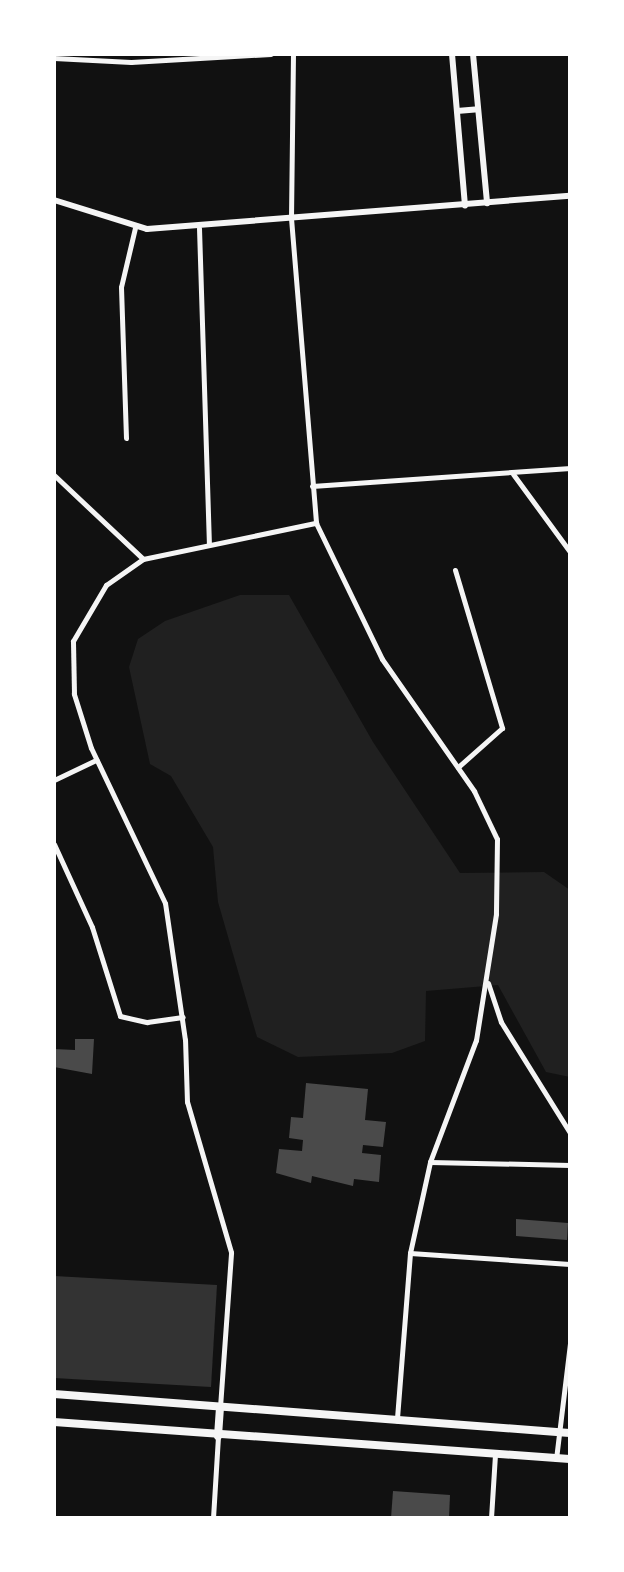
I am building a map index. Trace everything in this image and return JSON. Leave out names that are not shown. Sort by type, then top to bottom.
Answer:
[{"type":"highway","points":[[54,1394],[570,1433]]},
{"type":"highway","points":[[218,1436],[220,1407]]},
{"type":"highway","points":[[54,1422],[218,1436],[570,1459]]},
{"type":"street","points":[[54,58],[131,62],[271,54]]},
{"type":"street","points":[[293,54],[291,218],[316,523],[382,659],[458,767],[497,839],[488,981],[476,1040],[430,1162],[410,1253],[397,1420]]},
{"type":"street","points":[[452,54],[465,205]]},
{"type":"street","points":[[473,54],[487,203]]},
{"type":"street","points":[[457,111],[478,109]]},
{"type":"street","points":[[54,200],[135,228],[199,228],[570,196]]},
{"type":"street","points":[[126,438],[121,286],[135,228]]},
{"type":"street","points":[[199,228],[209,544]]},
{"type":"street","points":[[312,486],[570,468]]},
{"type":"street","points":[[54,474],[142,559]]},
{"type":"street","points":[[513,474],[570,552]]},
{"type":"street","points":[[220,1407],[231,1252],[187,1102],[183,1017],[165,903],[96,760],[74,694],[73,641],[84,612],[106,586],[142,559],[316,523]]},
{"type":"street","points":[[455,570],[502,728],[458,767]]},
{"type":"street","points":[[54,780],[96,760]]},
{"type":"street","points":[[54,844],[92,927],[120,1016],[147,1022],[183,1017]]},
{"type":"street","points":[[488,981],[501,1023],[570,1133]]},
{"type":"street","points":[[430,1162],[570,1165]]},
{"type":"street","points":[[410,1253],[570,1264]]},
{"type":"street","points":[[556,1459],[570,1343]]},
{"type":"street","points":[[213,1518],[218,1436]]},
{"type":"street","points":[[491,1518],[495,1455]]},
{"type":"shaded area","points":[[240,595],[289,595],[373,742],[460,873],[544,872],[570,890],[570,1077],[546,1072],[498,985],[426,991],[425,1041],[392,1053],[298,1057],[257,1037],[218,902],[213,847],[171,776],[150,764],[129,667],[138,639],[165,621]]},
{"type":"shaded area","points":[[54,1276],[217,1285],[211,1387],[54,1378]]},
{"type":"building","points":[[75,1039],[94,1039],[92,1074],[54,1067],[54,1049],[75,1050]]},
{"type":"building","points":[[306,1083],[368,1089],[365,1120],[386,1122],[383,1147],[363,1145],[362,1153],[381,1155],[379,1182],[354,1179],[353,1186],[312,1176],[311,1183],[276,1173],[279,1149],[302,1151],[303,1140],[289,1138],[291,1117],[303,1118]]},
{"type":"building","points":[[516,1219],[568,1223],[567,1240],[516,1236]]},
{"type":"building","points":[[393,1491],[450,1495],[449,1518],[391,1518]]}]
